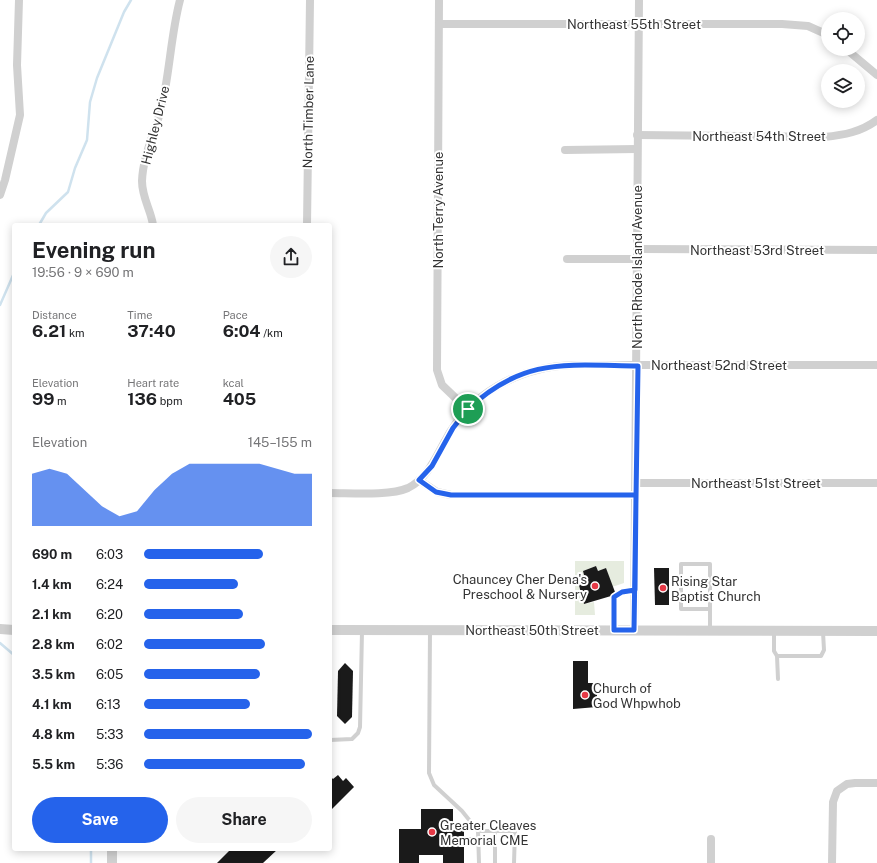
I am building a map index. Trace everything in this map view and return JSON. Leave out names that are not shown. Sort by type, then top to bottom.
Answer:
[{"type":"street","points":[[0,195],[9,164],[20,115],[17,65],[19,0]]},
{"type":"street","name":"Highley Drive","points":[[152,223],[143,191],[143,170],[145,156],[162,104],[174,26],[180,0]]},
{"type":"street","name":"North Timber Lane","points":[[307,223],[310,0]]},
{"type":"street","name":"North Terry Avenue","points":[[439,0],[437,370],[442,385],[468,409]]},
{"type":"street","name":"North Rhode Island Avenue","points":[[634,630],[638,366],[637,149],[639,0]]},
{"type":"street","name":"Northeast 55th Street","points":[[439,24],[796,24],[821,31]]},
{"type":"street","points":[[854,56],[877,75]]},
{"type":"street","name":"Northeast 54th Street","points":[[638,135],[824,136],[849,134],[870,125],[877,120]]},
{"type":"street","points":[[565,150],[637,149]]},
{"type":"street","points":[[0,161],[9,164]]},
{"type":"street","name":"Northeast 53rd Street","points":[[638,249],[877,250]]},
{"type":"street","points":[[567,259],[637,259]]},
{"type":"street","name":"Northeast 52nd Street","points":[[419,480],[432,466],[453,428],[468,409],[494,387],[511,378],[542,368],[572,365],[877,365]]},
{"type":"street","points":[[332,493],[370,493],[402,490],[410,487],[419,480],[436,492],[451,495],[636,495]]},
{"type":"street","name":"Northeast 51st Street","points":[[636,483],[877,483]]},
{"type":"street","points":[[0,630],[12,630]]},
{"type":"street","name":"Northeast 50th Street","points":[[332,630],[877,631]]},
{"type":"street","points":[[832,863],[832,802],[837,791],[846,784],[877,783]]},
{"type":"street","points":[[711,839],[711,863]]},
{"type":"street","points":[[112,851],[112,863]]},
{"type":"lane","points":[[710,610],[681,609],[681,564],[710,564],[710,610],[710,630]]},
{"type":"lane","points":[[614,630],[614,597],[622,592],[635,590]]},
{"type":"lane","points":[[332,740],[352,739],[358,733],[360,727],[362,630]]},
{"type":"lane","points":[[430,630],[429,772],[434,785],[462,810],[478,831],[479,863]]},
{"type":"lane","points":[[777,656],[821,656],[824,650],[823,631]]},
{"type":"lane","points":[[774,632],[774,652],[777,656],[778,679]]},
{"type":"lane","points":[[478,831],[515,831],[514,863]]},
{"type":"lane","points":[[495,831],[495,863]]},
{"type":"shaded area","points":[[575,561],[624,561],[624,583],[612,587],[606,568],[598,571],[596,566],[583,571],[584,575],[577,578],[584,604],[594,602],[595,615],[575,615]]},
{"type":"building","name":"Chauncey Cher Dena's Preschool & Nursery","points":[[596,566],[598,571],[606,568],[615,592],[611,596],[584,604],[577,578],[584,575],[583,571]]},
{"type":"building","name":"Rising Star Baptist Church","points":[[654,568],[669,568],[669,605],[655,605]]},
{"type":"building","name":"Church of God Whpwhob","points":[[573,661],[588,661],[588,683],[597,683],[597,707],[573,709]]},
{"type":"building","points":[[345,663],[353,671],[352,717],[345,724],[337,716],[338,671]]},
{"type":"building","points":[[338,775],[343,781],[346,778],[354,787],[332,809],[332,778],[333,779]]},
{"type":"building","points":[[421,809],[453,809],[453,830],[464,830],[464,837],[473,837],[473,845],[464,845],[464,863],[443,863],[443,855],[419,855],[419,863],[399,863],[399,829],[421,829]]},
{"type":"building","points":[[229,851],[276,851],[263,863],[217,863]]},
{"type":"waterway","points":[[40,223],[46,213],[68,192],[75,168],[87,140],[90,102],[97,78],[124,12],[131,0]]},
{"type":"waterway","points":[[0,305],[12,278]]},
{"type":"waterway","points":[[0,643],[12,653]]},
{"type":"waterway","points":[[91,851],[91,863]]},
{"type":"place","name":"Chauncey Cher Dena's Preschool & Nursery","points":[[595,586]]},
{"type":"place","name":"Rising Star Baptist Church","points":[[663,588]]},
{"type":"place","name":"Church of God Whpwhob","points":[[585,695]]},
{"type":"place","name":"Greater Cleaves Memorial CME","points":[[432,832]]},
{"type":"route","points":[[468,409],[453,428],[432,466],[419,480],[436,492],[451,495],[636,495],[635,590],[627,590],[614,597],[614,630],[634,630],[635,590],[638,366],[572,365],[542,368],[511,378],[494,387],[468,409]]}]
